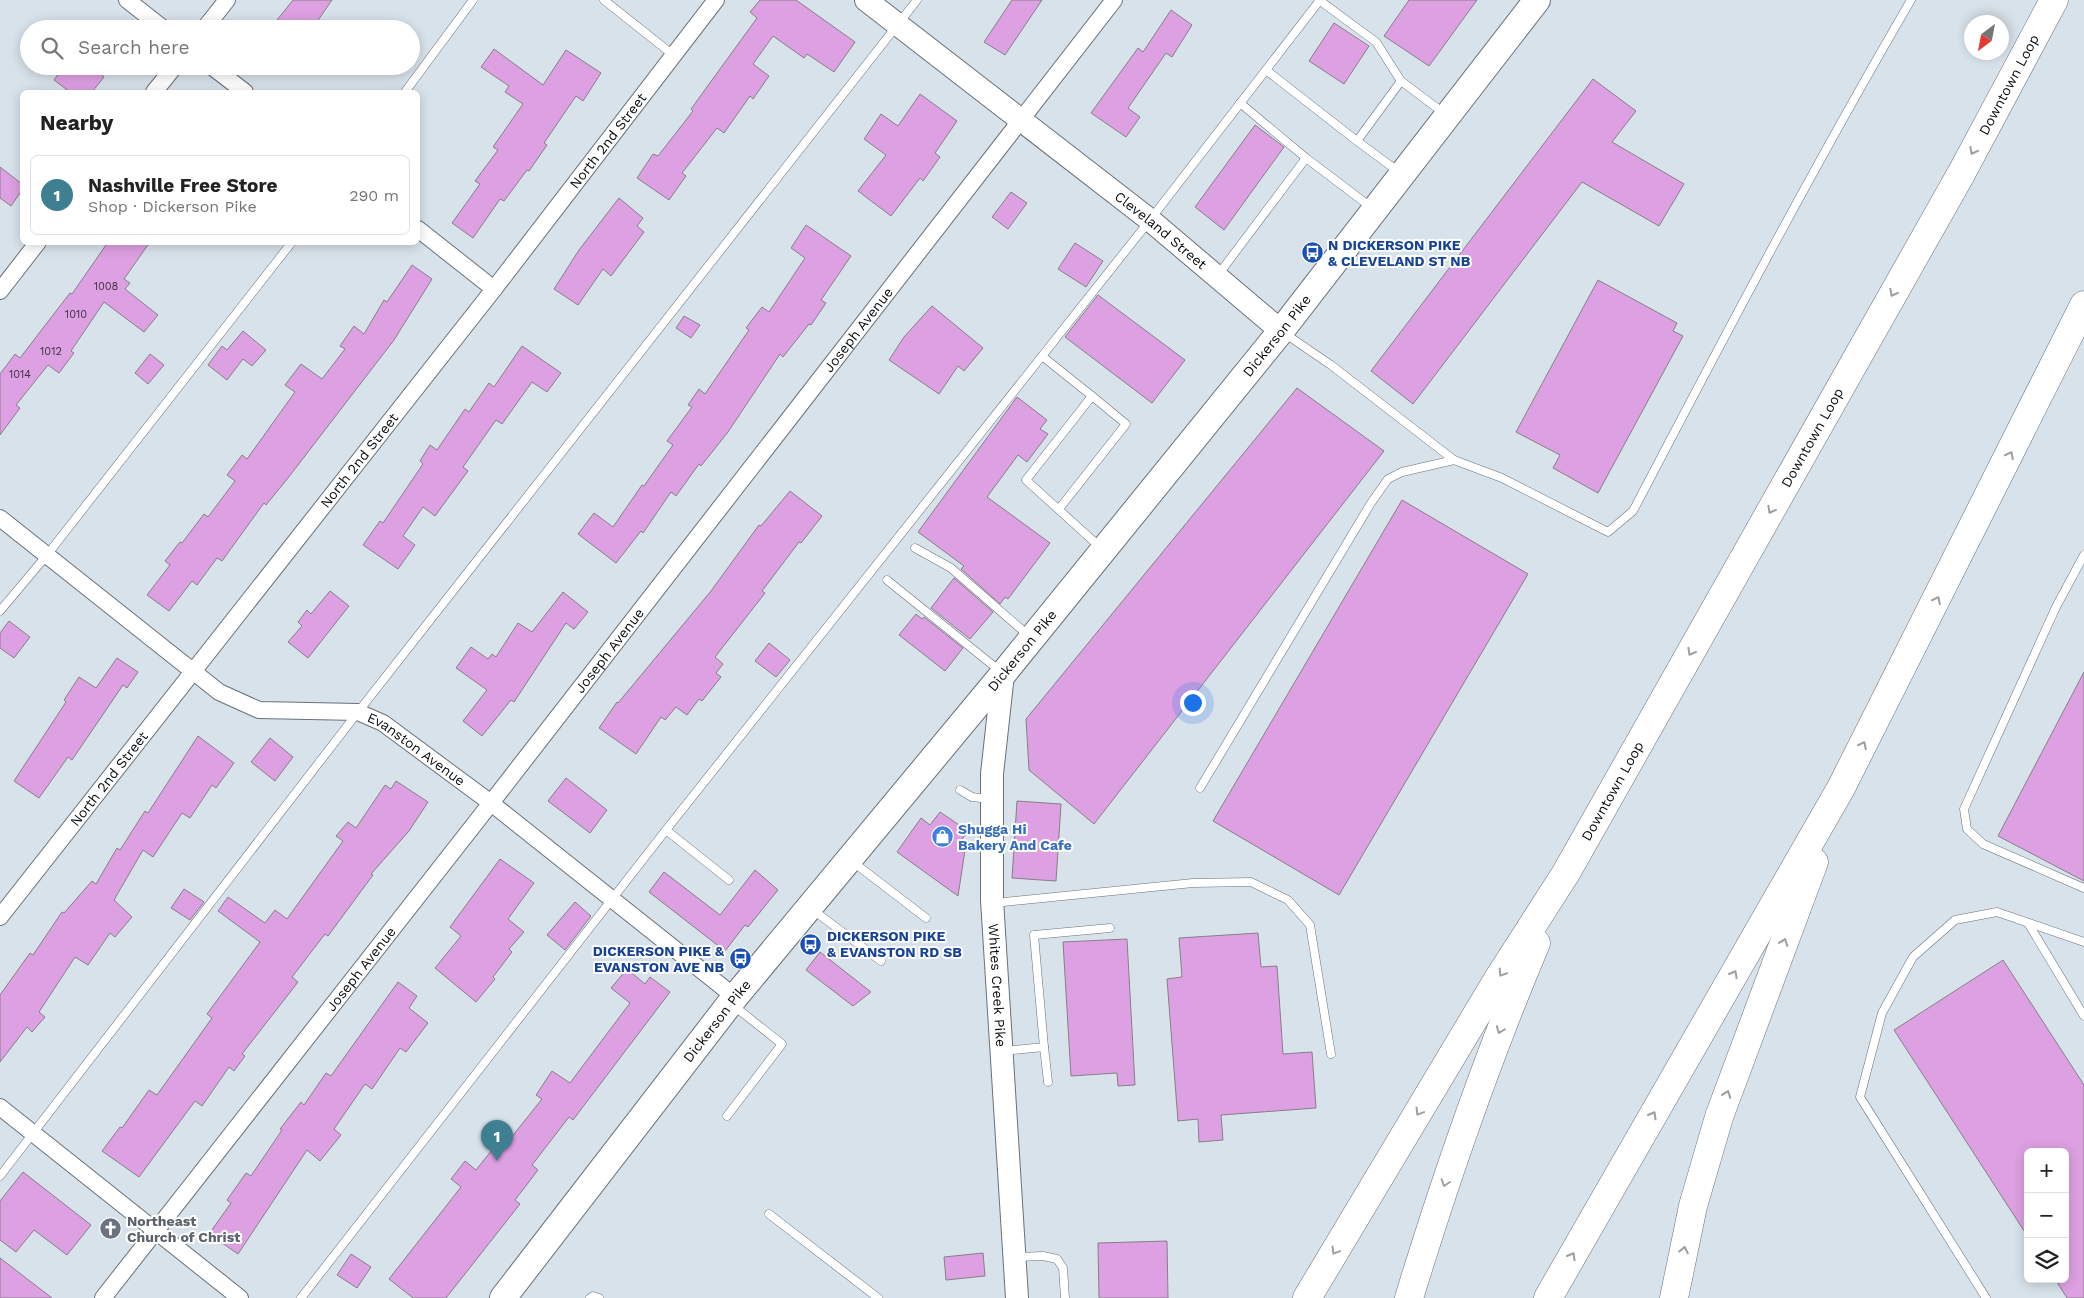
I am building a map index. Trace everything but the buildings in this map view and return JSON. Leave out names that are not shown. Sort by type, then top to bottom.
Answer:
[{"type":"highway","name":"Downtown Loop","points":[[1566,873],[1961,174],[2054,0]]},
{"type":"highway","points":[[1548,1298],[1841,788],[2084,305]]},
{"type":"highway","points":[[1674,1298],[1693,1206],[1719,1117],[1841,788]]},
{"type":"highway","points":[[1308,1298],[1498,979],[1566,873]]},
{"type":"highway","points":[[1409,1298],[1445,1180],[1500,1029],[1566,873]]},
{"type":"main road","name":"Dickerson Pike","points":[[502,1298],[733,1000],[1032,639],[1282,331],[1538,0]]},
{"type":"street","points":[[127,0],[153,20]]},
{"type":"street","points":[[211,20],[226,0]]},
{"type":"street","name":"North 2nd Street","points":[[0,917],[494,289],[672,54],[716,0]]},
{"type":"street","name":"Cleveland Street","points":[[866,0],[1150,220],[1282,331]]},
{"type":"street","name":"Joseph Avenue","points":[[103,1298],[491,803],[1114,0]]},
{"type":"street","points":[[156,90],[168,75]]},
{"type":"street","points":[[223,75],[242,90]]},
{"type":"street","points":[[420,231],[494,289]]},
{"type":"street","points":[[0,291],[36,245]]},
{"type":"street","name":"Evanston Avenue","points":[[0,518],[194,670],[219,692],[259,710],[358,712],[383,723],[491,803],[612,899],[733,1000]]},
{"type":"street","name":"Whites Creek Pike","points":[[1003,674],[992,774],[992,903],[1017,1298]]},
{"type":"street","points":[[0,1106],[155,1232],[240,1298]]},
{"type":"lane","points":[[420,73],[473,0]]},
{"type":"lane","points":[[604,0],[672,54]]},
{"type":"lane","points":[[0,1176],[358,712],[917,0]]},
{"type":"lane","points":[[301,1298],[666,830],[1150,220],[1320,0],[1376,42],[1401,82],[1448,116]]},
{"type":"lane","name":"Cleveland Street","points":[[1282,331],[1454,460],[1502,478],[1608,532],[1633,511],[1812,172],[1911,0]]},
{"type":"lane","points":[[1266,70],[1402,175]]},
{"type":"lane","points":[[407,90],[418,75]]},
{"type":"lane","points":[[1357,141],[1401,82]]},
{"type":"lane","points":[[1240,103],[1306,158],[1375,210]]},
{"type":"lane","points":[[1217,277],[1306,158]]},
{"type":"lane","points":[[0,611],[47,555],[290,245]]},
{"type":"lane","points":[[1042,356],[1126,424],[1059,509]]},
{"type":"lane","points":[[1092,396],[1026,480],[1104,550]]},
{"type":"lane","points":[[1200,788],[1371,503],[1388,479],[1402,472],[1454,460]]},
{"type":"lane","points":[[915,548],[951,568],[1032,639]]},
{"type":"lane","points":[[2084,555],[2056,607],[1964,809],[1966,829],[1983,844],[2084,888]]},
{"type":"lane","points":[[887,580],[1003,674]]},
{"type":"lane","points":[[960,790],[972,797],[992,799]]},
{"type":"lane","points":[[666,830],[729,880]]},
{"type":"lane","points":[[849,860],[926,918]]},
{"type":"lane","points":[[992,903],[1193,883],[1251,882],[1288,900],[1310,926],[1331,1054]]},
{"type":"lane","points":[[810,907],[881,961]]},
{"type":"lane","points":[[1986,1298],[1860,1097],[1882,1013],[1913,957],[1955,920],[1997,912],[2084,942]]},
{"type":"lane","points":[[2028,923],[2083,1013]]},
{"type":"lane","points":[[1048,1082],[1034,935],[1110,928]]},
{"type":"lane","points":[[727,1116],[782,1044],[733,1000]]},
{"type":"lane","points":[[1001,1052],[1044,1047]]},
{"type":"lane","points":[[769,1214],[878,1298]]},
{"type":"lane","points":[[1014,1257],[1043,1256],[1057,1259],[1063,1268],[1065,1298]]},
{"type":"lane","points":[[590,1298],[593,1296],[599,1298]]},
{"type":"place","name":"N DICKERSON PIKE & CLEVELAND ST NB","points":[[1312,253]]},
{"type":"place","name":"Shugga Hi Bakery And Cafe","points":[[942,837]]},
{"type":"place","name":"DICKERSON PIKE & EVANSTON RD SB","points":[[811,944]]},
{"type":"place","name":"DICKERSON PIKE & EVANSTON AVE NB","points":[[740,959]]},
{"type":"place","name":"Nashville Free Store","points":[[497,1161]]},
{"type":"place","name":"Northeast Church of Christ","points":[[111,1229]]}]
